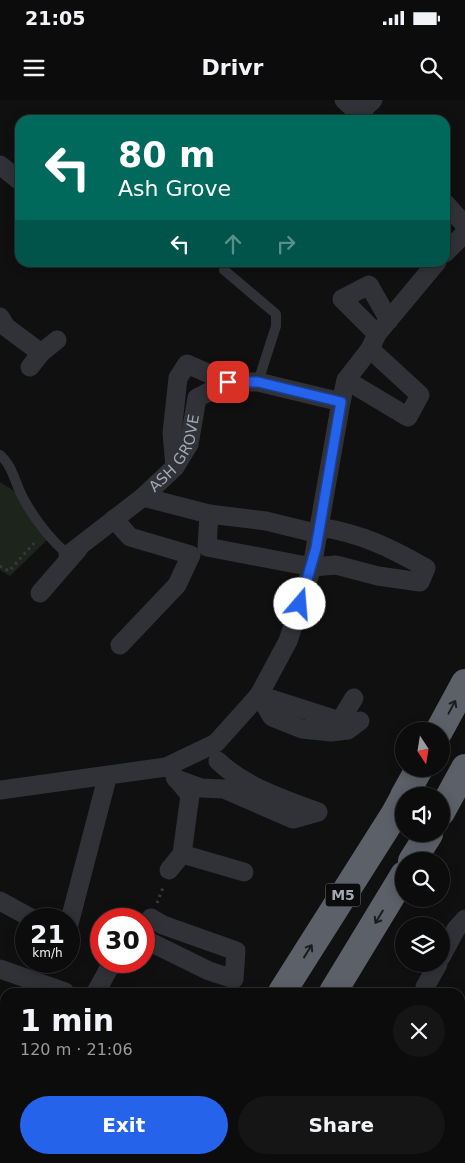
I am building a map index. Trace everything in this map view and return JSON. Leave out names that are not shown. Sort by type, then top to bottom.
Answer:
[{"type":"highway","points":[[444,722],[465,683]]},
{"type":"highway","points":[[450,796],[465,768]]},
{"type":"highway","name":"M5","points":[[285,988],[395,812]]},
{"type":"highway","name":"M5","points":[[335,988],[395,890]]},
{"type":"street","points":[[344,100],[360,115]]},
{"type":"street","points":[[363,115],[373,100]]},
{"type":"street","points":[[0,165],[15,177]]},
{"type":"street","points":[[450,208],[465,225]]},
{"type":"street","points":[[450,248],[465,233]]},
{"type":"street","points":[[169,870],[182,854],[195,791],[217,752],[259,695],[288,641],[312,567],[346,380],[379,334],[433,267]]},
{"type":"street","points":[[0,318],[35,360],[56,340]]},
{"type":"street","points":[[346,380],[408,417],[420,395],[379,334]]},
{"type":"street","points":[[175,467],[172,433],[178,378],[187,364],[228,382]]},
{"type":"street","name":"ASH GROVE","points":[[68,555],[143,497],[175,467],[189,444],[197,398],[228,382],[258,382],[341,402]]},
{"type":"street","points":[[143,497],[209,514],[266,521],[319,531],[347,532],[390,548],[426,568],[420,582],[378,576],[336,566],[312,567],[207,547],[209,514]]},
{"type":"street","points":[[114,519],[130,537],[191,555],[177,585],[120,645]]},
{"type":"street","points":[[40,593],[84,544]]},
{"type":"street","points":[[259,695],[340,721],[354,698]]},
{"type":"street","points":[[259,695],[272,717],[302,728],[331,732],[340,731],[348,730],[360,721]]},
{"type":"street","points":[[0,790],[171,773],[217,752]]},
{"type":"street","points":[[171,773],[195,791],[224,789],[293,819],[318,812],[268,793],[231,773],[217,752]]},
{"type":"street","points":[[73,908],[106,782]]},
{"type":"street","points":[[182,854],[244,872]]},
{"type":"street","points":[[0,901],[15,909]]},
{"type":"street","points":[[450,940],[456,928],[465,919]]},
{"type":"street","points":[[155,920],[163,925],[236,951],[234,979],[209,971],[155,944]]},
{"type":"street","points":[[0,969],[54,988]]},
{"type":"street","points":[[426,988],[434,972]]},
{"type":"street","points":[[98,988],[106,973]]},
{"type":"lane","points":[[224,270],[276,314],[276,326],[258,382]]},
{"type":"lane","points":[[0,455],[6,460],[22,496],[44,531],[68,555]]},
{"type":"path","points":[[0,566],[9,571],[44,531]]},
{"type":"shaded area","points":[[0,482],[22,496],[49,538],[10,576],[0,570]]},
{"type":"route","points":[[228,382],[258,382],[341,402],[316,548],[300,604]]}]
